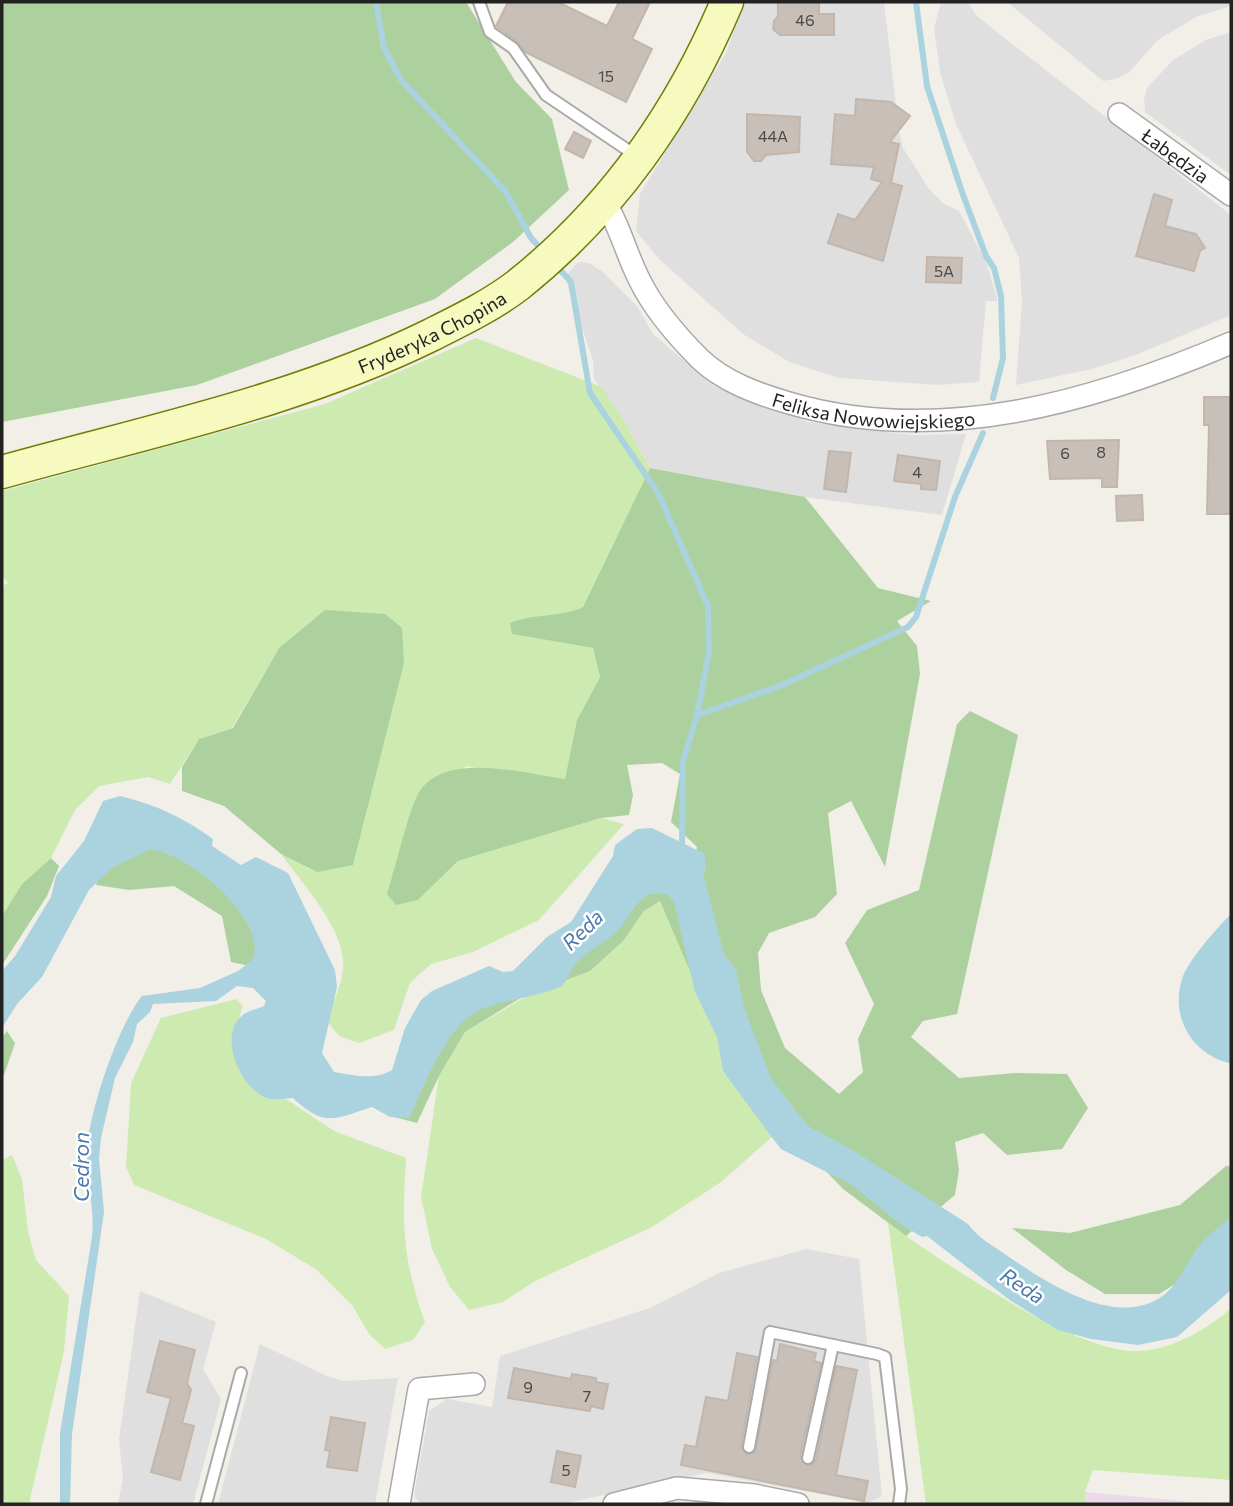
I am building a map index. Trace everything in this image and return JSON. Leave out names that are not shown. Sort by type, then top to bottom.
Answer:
[{"type":"street","name":"Fryderyka Chopina","points":[[2,472],[268,398],[380,360],[470,315],[517,285],[605,202],[640,158],[674,110],[706,52],[727,2]]},
{"type":"street","name":"Łabędzia","points":[[1119,114],[1231,195]]},
{"type":"street","name":"Feliksa Nowowiejskiego","points":[[605,202],[619,225],[638,279],[657,310],[702,361],[749,391],[830,415],[913,423],[971,419],[1080,399],[1151,377],[1231,343]]},
{"type":"street","points":[[399,1504],[419,1389],[474,1384]]},
{"type":"street","points":[[614,1504],[677,1488],[754,1495],[798,1504]]},
{"type":"lane","points":[[479,2],[490,32],[513,48],[546,94],[640,158]]},
{"type":"lane","points":[[749,1447],[770,1332],[885,1357],[901,1489],[899,1504]]},
{"type":"lane","points":[[808,1458],[833,1345]]},
{"type":"lane","points":[[206,1504],[241,1373]]},
{"type":"shaded area","points":[[744,2],[884,2],[896,105],[911,116],[899,132],[903,148],[929,189],[944,204],[959,211],[986,262],[998,301],[986,301],[979,382],[938,385],[839,378],[789,362],[743,334],[659,259],[636,231],[640,194],[726,53]]},
{"type":"shaded area","points":[[941,2],[968,2],[976,15],[1231,215],[1231,315],[1136,355],[1092,369],[1016,385],[1022,302],[1019,258],[956,124],[940,72],[934,28]]},
{"type":"shaded area","points":[[1007,2],[1231,2],[1231,6],[1196,17],[1158,40],[1128,73],[1103,81]]},
{"type":"shaded area","points":[[1231,32],[1231,175],[1145,112],[1144,99],[1147,88],[1173,60],[1206,40]]},
{"type":"shaded area","points":[[578,262],[589,263],[603,272],[637,306],[653,334],[714,386],[808,422],[912,435],[966,434],[942,515],[805,497],[650,468],[622,417],[594,379],[593,360],[565,277]]},
{"type":"shaded area","points":[[806,1249],[859,1259],[882,1496],[868,1503],[707,1473],[562,1504],[420,1504],[414,1495],[429,1411],[447,1399],[492,1407],[500,1356],[650,1308],[719,1273]]},
{"type":"shaded area","points":[[140,1291],[216,1322],[203,1369],[221,1399],[193,1504],[118,1504],[123,1478],[119,1439]]},
{"type":"shaded area","points":[[260,1344],[327,1376],[344,1381],[398,1378],[375,1504],[218,1504]]},
{"type":"shaded area","points":[[1085,1492],[1215,1504],[1086,1504]]},
{"type":"green space","points":[[2,2],[466,2],[516,82],[552,119],[569,190],[513,242],[435,299],[197,385],[2,422]]},
{"type":"green space","points":[[476,338],[602,387],[650,468],[583,607],[566,615],[520,619],[512,634],[593,648],[600,677],[577,720],[565,780],[465,766],[418,900],[458,861],[601,818],[624,824],[539,920],[473,952],[431,964],[410,983],[394,1030],[359,1043],[339,1036],[327,1021],[343,968],[338,939],[311,893],[281,854],[316,872],[279,648],[232,728],[199,739],[170,784],[148,777],[99,786],[75,810],[51,858],[22,884],[2,916],[2,586],[8,583],[2,576],[2,491],[325,404]]},
{"type":"green space","points":[[650,468],[805,497],[878,588],[931,601],[897,621],[917,646],[920,674],[885,867],[851,801],[828,813],[837,894],[815,917],[769,933],[758,953],[761,990],[785,1048],[839,1094],[863,1072],[858,1039],[874,1004],[845,943],[867,910],[919,890],[957,724],[970,711],[1018,735],[957,1014],[923,1021],[911,1037],[959,1078],[1015,1073],[1067,1074],[1088,1108],[1062,1149],[1007,1155],[983,1133],[955,1142],[959,1170],[955,1195],[906,1236],[843,1189],[800,1144],[704,1004],[660,901],[644,911],[624,940],[590,971],[524,996],[465,1032],[439,1076],[417,1123],[394,1117],[429,1043],[638,888],[691,879],[697,847],[671,822],[680,774],[662,763],[627,765],[633,795],[629,815],[601,818],[458,861],[418,900],[396,905],[387,894],[415,801],[431,779],[466,768],[487,768],[565,779],[577,720],[600,677],[593,648],[512,634],[510,623],[583,607]]},
{"type":"green space","points":[[325,610],[385,614],[402,628],[404,663],[353,865],[317,872],[281,854],[224,806],[182,791],[182,767],[199,739],[233,728],[279,648]]},
{"type":"green space","points":[[188,825],[284,973],[231,962],[222,916],[174,886],[129,890],[96,885],[103,855]]},
{"type":"green space","points":[[51,858],[59,866],[47,896],[2,965],[2,916],[22,884]]},
{"type":"green space","points":[[660,901],[727,1054],[781,1129],[721,1182],[652,1227],[535,1281],[503,1302],[469,1310],[450,1287],[432,1249],[421,1197],[439,1076],[465,1032],[624,940],[644,911]]},
{"type":"green space","points":[[236,999],[243,1006],[233,1037],[240,1068],[334,1131],[406,1158],[405,1241],[417,1300],[425,1322],[413,1340],[385,1349],[369,1334],[352,1305],[317,1270],[266,1239],[134,1185],[126,1167],[131,1083],[161,1018]]},
{"type":"green space","points":[[7,1031],[15,1043],[2,1081],[2,1037]]},
{"type":"green space","points":[[12,1155],[22,1179],[28,1232],[36,1260],[69,1296],[64,1351],[29,1504],[2,1504],[2,1160]]},
{"type":"green space","points":[[1226,1166],[1231,1166],[1231,1242],[1190,1275],[1159,1294],[1105,1294],[1066,1270],[1012,1228],[1070,1233],[1180,1205]]},
{"type":"green space","points":[[888,1223],[1008,1301],[1079,1337],[1110,1348],[1149,1350],[1175,1343],[1200,1331],[1231,1308],[1231,1480],[1093,1470],[1085,1492],[1086,1504],[926,1504]]},
{"type":"water","name":"Reda","points":[[120,796],[157,808],[191,825],[213,839],[212,846],[241,865],[256,857],[288,873],[335,970],[337,987],[322,1053],[334,1072],[364,1076],[392,1070],[405,1028],[421,1000],[432,991],[489,966],[503,972],[513,971],[547,937],[571,922],[613,856],[615,845],[637,829],[652,828],[705,854],[706,869],[703,874],[724,954],[736,970],[744,1008],[772,1080],[808,1126],[851,1149],[968,1224],[987,1242],[1041,1278],[1099,1304],[1138,1306],[1164,1295],[1176,1283],[1203,1242],[1231,1218],[1231,1290],[1177,1337],[1138,1345],[1091,1339],[1058,1330],[1011,1301],[927,1236],[922,1237],[900,1224],[852,1185],[781,1149],[723,1071],[717,1037],[695,992],[674,902],[667,894],[657,893],[643,898],[614,934],[581,958],[562,986],[484,1008],[471,1015],[448,1040],[409,1118],[390,1117],[372,1107],[339,1117],[322,1117],[293,1098],[271,1099],[260,1095],[242,1075],[232,1048],[236,1023],[246,1013],[264,1006],[266,1001],[253,988],[237,986],[216,1001],[153,1004],[150,1012],[137,1024],[133,1042],[115,1078],[101,1138],[99,1158],[104,1212],[72,1434],[70,1504],[60,1504],[60,1433],[92,1237],[87,1151],[93,1115],[106,1070],[124,1026],[142,996],[200,988],[238,971],[252,960],[255,944],[249,927],[221,890],[183,861],[149,850],[112,868],[89,890],[42,977],[17,1004],[2,1028],[2,971],[15,956],[51,897],[56,876],[84,841],[103,801]]},
{"type":"water","points":[[1231,914],[1229,1063],[1204,1051],[1187,1032],[1179,1007],[1179,993],[1190,963]]},
{"type":"building","points":[[508,2],[558,2],[607,26],[619,2],[650,2],[632,39],[652,49],[626,102],[525,52],[518,42],[496,26]]},
{"type":"building","points":[[778,2],[819,2],[819,14],[834,14],[834,35],[780,35],[773,29],[778,16]]},
{"type":"building","points":[[856,99],[891,102],[910,116],[890,142],[899,144],[891,183],[902,186],[883,261],[828,243],[838,214],[855,220],[882,182],[871,179],[874,167],[831,164],[835,114],[855,116]]},
{"type":"building","points":[[747,114],[800,117],[799,152],[766,155],[761,161],[754,161],[747,152]]},
{"type":"building","points":[[574,132],[591,141],[583,158],[565,149]]},
{"type":"building","points":[[1154,194],[1172,200],[1165,226],[1196,234],[1205,248],[1200,251],[1194,271],[1136,256]]},
{"type":"building","points":[[927,257],[962,258],[961,283],[926,282]]},
{"type":"building","points":[[1204,397],[1231,397],[1230,514],[1207,514],[1209,425],[1204,425]]},
{"type":"building","points":[[1119,440],[1117,487],[1102,487],[1102,478],[1050,479],[1047,441]]},
{"type":"building","points":[[829,451],[851,453],[846,492],[824,489]]},
{"type":"building","points":[[898,455],[940,461],[936,490],[921,489],[921,484],[894,481]]},
{"type":"building","points":[[1142,495],[1143,520],[1117,521],[1116,496]]},
{"type":"building","points":[[160,1341],[195,1350],[187,1383],[191,1390],[182,1423],[194,1426],[180,1480],[151,1472],[171,1398],[147,1392]]},
{"type":"building","points":[[780,1344],[816,1353],[814,1361],[821,1363],[800,1456],[806,1465],[811,1465],[816,1460],[836,1366],[857,1370],[836,1475],[868,1481],[864,1501],[681,1465],[685,1445],[696,1447],[706,1397],[728,1401],[737,1353],[757,1357],[741,1446],[747,1455],[755,1452],[773,1360],[777,1361]]},
{"type":"building","points":[[514,1368],[571,1379],[572,1374],[596,1378],[596,1382],[608,1384],[603,1409],[591,1406],[590,1411],[508,1398]]},
{"type":"building","points":[[331,1417],[365,1423],[357,1471],[327,1467],[330,1451],[325,1450]]},
{"type":"building","points":[[557,1451],[581,1456],[575,1487],[551,1482]]},
{"type":"waterway","points":[[376,2],[384,48],[401,80],[505,191],[531,238],[543,251]]},
{"type":"waterway","points":[[916,2],[927,86],[962,192],[986,256],[994,268],[1001,296],[1003,358],[993,398]]},
{"type":"waterway","points":[[555,264],[571,282],[590,393],[658,493],[708,606],[709,652],[697,715],[683,762],[682,847]]},
{"type":"waterway","points":[[697,715],[780,686],[908,627],[916,617],[955,497],[983,433]]},
{"type":"water label","name":"Cedron","points":[[80,1167]]}]
